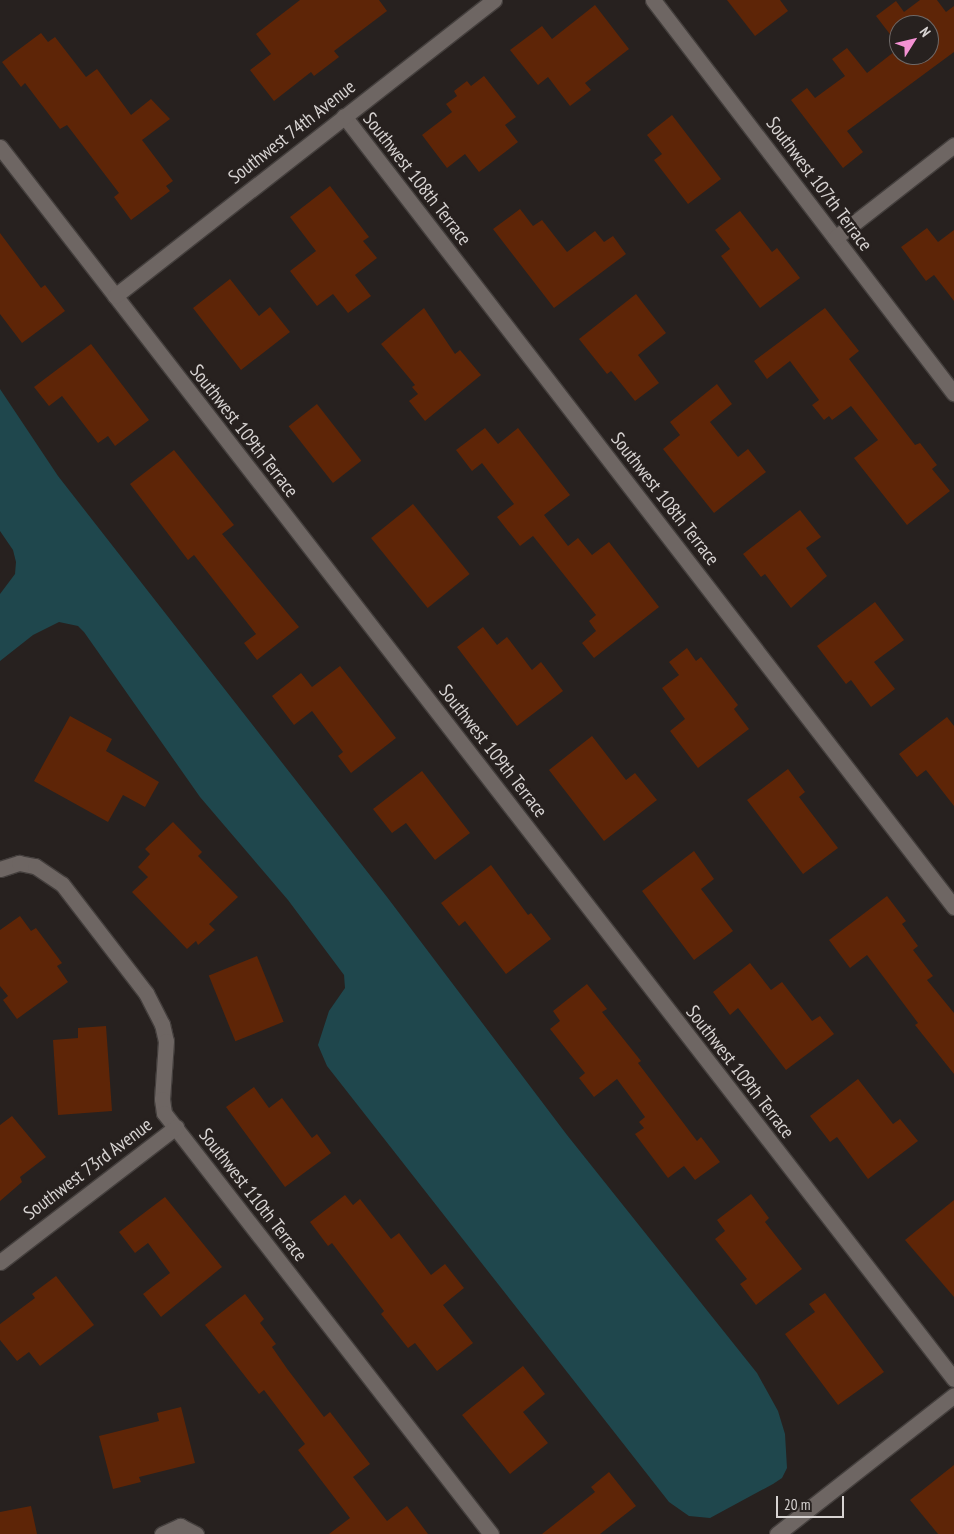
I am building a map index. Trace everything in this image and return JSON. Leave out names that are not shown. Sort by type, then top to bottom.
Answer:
[{"type":"street","name":"Southwest 74th Avenue","points":[[114,296],[494,0]]},
{"type":"street","name":"Southwest 107th Terrace","points":[[653,0],[954,393]]},
{"type":"street","name":"Southwest 108th Terrace","points":[[344,116],[954,907]]},
{"type":"street","points":[[835,238],[954,145]]},
{"type":"street","name":"Southwest 109th Terrace","points":[[0,147],[954,1379]]},
{"type":"street","name":"Southwest 110th Terrace","points":[[0,869],[19,863],[34,866],[62,884],[154,1007],[166,1041],[163,1106],[176,1127],[491,1534]]},
{"type":"street","name":"Southwest 73rd Avenue","points":[[0,1262],[176,1127]]},
{"type":"street","points":[[776,1534],[954,1395]]},
{"type":"street","points":[[162,1534],[180,1526],[196,1534]]},
{"type":"water","points":[[0,389],[58,476],[387,897],[567,1135],[757,1373],[778,1411],[785,1434],[787,1468],[782,1478],[710,1518],[689,1516],[669,1502],[327,1066],[318,1045],[329,1011],[345,988],[344,975],[288,900],[200,797],[84,632],[78,626],[59,622],[33,635],[0,661],[0,594],[15,574],[16,562],[13,550],[0,531]]},
{"type":"building","points":[[300,0],[379,0],[387,11],[334,51],[339,57],[314,76],[311,72],[274,101],[250,70],[271,54],[256,34]]},
{"type":"building","points":[[727,0],[780,0],[788,11],[755,36]]},
{"type":"building","points":[[920,0],[937,0],[946,12],[954,6],[954,52],[939,63],[939,15],[889,15],[889,33],[876,16],[896,1],[904,12]]},
{"type":"building","points":[[595,5],[629,49],[585,83],[591,90],[570,106],[548,77],[538,85],[510,50],[542,26],[552,39]]},
{"type":"building","points":[[41,33],[48,42],[55,37],[86,77],[97,69],[131,115],[151,99],[170,119],[142,140],[173,181],[166,186],[170,191],[131,220],[114,197],[119,193],[67,125],[60,129],[25,83],[21,87],[2,62]]},
{"type":"building","points":[[847,48],[867,73],[889,56],[889,65],[936,65],[847,131],[863,152],[843,168],[791,100],[807,88],[815,98],[845,76],[832,59]]},
{"type":"building","points":[[484,76],[516,117],[505,125],[518,142],[479,172],[465,154],[447,168],[422,135],[452,112],[446,104],[457,96],[454,91],[467,81],[471,86]]},
{"type":"building","points":[[672,115],[721,179],[688,204],[654,160],[662,154],[647,135]]},
{"type":"building","points":[[330,186],[369,237],[363,241],[377,258],[355,275],[371,296],[348,313],[333,294],[317,306],[290,271],[316,251],[290,217]]},
{"type":"building","points":[[520,209],[533,226],[542,220],[567,252],[595,231],[604,242],[613,236],[626,254],[554,308],[493,229]]},
{"type":"building","points":[[740,211],[772,252],[777,248],[800,278],[760,308],[721,256],[730,249],[715,230]]},
{"type":"building","points":[[927,228],[938,242],[954,230],[954,301],[934,275],[926,281],[901,247]]},
{"type":"building","points":[[0,233],[41,288],[45,285],[65,311],[22,343],[0,314]]},
{"type":"building","points":[[230,279],[259,316],[270,307],[290,332],[241,370],[193,308]]},
{"type":"building","points":[[636,294],[666,333],[638,355],[659,383],[635,401],[611,371],[607,374],[579,339]]},
{"type":"building","points":[[424,308],[455,354],[460,350],[481,375],[425,421],[409,401],[418,394],[412,387],[415,385],[381,344]]},
{"type":"building","points":[[825,308],[859,351],[849,359],[915,445],[920,443],[937,465],[932,469],[950,491],[907,525],[854,458],[878,440],[851,406],[832,420],[829,416],[824,420],[812,405],[819,400],[790,361],[767,379],[754,361]]},
{"type":"building","points":[[91,344],[149,420],[115,446],[108,436],[98,443],[62,396],[49,406],[34,387]]},
{"type":"building","points":[[717,384],[732,404],[710,422],[738,457],[748,449],[766,472],[714,513],[663,449],[680,435],[670,422]]},
{"type":"building","points":[[317,404],[361,461],[333,483],[289,426]]},
{"type":"building","points":[[485,428],[498,444],[518,428],[570,495],[544,515],[568,546],[578,538],[592,555],[609,542],[659,607],[594,658],[582,643],[596,631],[589,621],[596,615],[533,536],[520,546],[497,517],[514,504],[482,463],[472,471],[456,450]]},
{"type":"building","points":[[174,450],[234,525],[222,534],[299,627],[257,660],[244,643],[256,634],[194,555],[188,560],[130,484]]},
{"type":"building","points":[[413,504],[470,574],[428,608],[371,538]]},
{"type":"building","points":[[800,510],[821,537],[806,548],[827,576],[791,608],[765,574],[761,577],[743,554]]},
{"type":"building","points":[[875,602],[904,640],[874,662],[895,689],[871,707],[851,680],[846,684],[817,646]]},
{"type":"building","points":[[483,627],[497,645],[507,637],[532,670],[541,662],[563,691],[517,726],[457,647]]},
{"type":"building","points":[[687,648],[696,661],[701,657],[738,705],[734,709],[749,729],[698,768],[670,731],[685,719],[662,688],[679,675],[669,662]]},
{"type":"building","points":[[340,666],[396,738],[351,773],[338,756],[343,752],[312,711],[294,725],[272,696],[301,673],[312,687]]},
{"type":"building","points":[[70,716],[112,739],[106,751],[159,782],[145,807],[123,795],[108,822],[34,781]]},
{"type":"building","points":[[947,717],[954,726],[954,806],[926,770],[917,777],[899,754]]},
{"type":"building","points":[[592,736],[626,780],[635,773],[657,800],[604,841],[549,770]]},
{"type":"building","points":[[788,769],[805,792],[799,797],[838,848],[803,874],[747,800]]},
{"type":"building","points":[[422,771],[470,833],[435,860],[406,823],[392,833],[373,809]]},
{"type":"building","points":[[173,822],[202,852],[198,856],[238,897],[209,924],[215,930],[198,945],[196,941],[187,949],[132,892],[148,877],[138,867],[150,854],[145,849]]},
{"type":"building","points":[[694,851],[714,879],[701,889],[733,931],[694,960],[642,891]]},
{"type":"building","points":[[491,865],[528,915],[531,913],[551,939],[506,974],[465,921],[459,926],[441,903]]},
{"type":"building","points":[[887,896],[906,921],[902,924],[918,946],[913,950],[933,976],[927,980],[954,1013],[954,1074],[915,1025],[918,1023],[867,955],[850,968],[829,940]]},
{"type":"building","points":[[20,916],[31,931],[36,928],[62,963],[57,966],[68,982],[17,1019],[3,1000],[8,996],[0,986],[0,930]]},
{"type":"building","points":[[257,956],[284,1022],[235,1041],[209,975]]},
{"type":"building","points":[[750,963],[771,990],[782,982],[812,1021],[820,1016],[834,1034],[786,1070],[738,1008],[730,1015],[713,992]]},
{"type":"building","points":[[587,984],[607,1009],[602,1012],[641,1061],[638,1063],[697,1141],[701,1137],[720,1162],[695,1180],[684,1166],[668,1178],[635,1134],[644,1128],[639,1122],[645,1117],[617,1079],[594,1097],[579,1078],[585,1073],[550,1029],[560,1021],[553,1011]]},
{"type":"building","points":[[106,1026],[112,1111],[58,1115],[53,1040],[78,1038],[78,1028]]},
{"type":"building","points":[[858,1079],[893,1124],[900,1119],[918,1141],[868,1179],[837,1137],[830,1142],[810,1116]]},
{"type":"building","points":[[254,1087],[269,1108],[282,1098],[312,1138],[317,1134],[331,1153],[285,1187],[226,1107]]},
{"type":"building","points":[[12,1116],[46,1157],[20,1177],[22,1182],[0,1201],[0,1125]]},
{"type":"building","points":[[751,1194],[769,1218],[765,1222],[802,1269],[756,1305],[740,1284],[747,1279],[715,1239],[725,1231],[717,1220]]},
{"type":"building","points":[[345,1195],[353,1205],[360,1199],[391,1239],[399,1233],[431,1275],[445,1264],[464,1288],[443,1305],[473,1343],[437,1371],[415,1343],[408,1348],[381,1314],[384,1311],[332,1243],[328,1246],[310,1222]]},
{"type":"building","points":[[165,1197],[222,1267],[161,1317],[143,1294],[170,1273],[148,1243],[135,1253],[119,1232]]},
{"type":"building","points":[[954,1200],[954,1297],[905,1240]]},
{"type":"building","points":[[56,1276],[94,1325],[40,1366],[29,1352],[17,1361],[0,1340],[0,1324],[35,1298],[32,1294]]},
{"type":"building","points":[[825,1293],[884,1372],[838,1405],[785,1334],[815,1312],[809,1304]]},
{"type":"building","points":[[245,1294],[264,1319],[260,1323],[276,1344],[272,1347],[288,1370],[324,1417],[330,1412],[370,1464],[353,1477],[387,1521],[407,1506],[428,1534],[329,1534],[350,1518],[298,1450],[305,1444],[264,1390],[259,1394],[205,1325]]},
{"type":"building","points":[[523,1366],[545,1394],[523,1412],[548,1443],[510,1474],[462,1415]]},
{"type":"building","points":[[181,1407],[195,1463],[139,1477],[141,1482],[113,1489],[99,1436],[159,1421],[157,1413]]},
{"type":"building","points":[[954,1465],[954,1534],[938,1534],[910,1500]]},
{"type":"building","points":[[609,1472],[636,1506],[600,1534],[542,1534],[595,1492],[591,1487]]},
{"type":"building","points":[[31,1506],[37,1534],[0,1534],[0,1512]]}]
